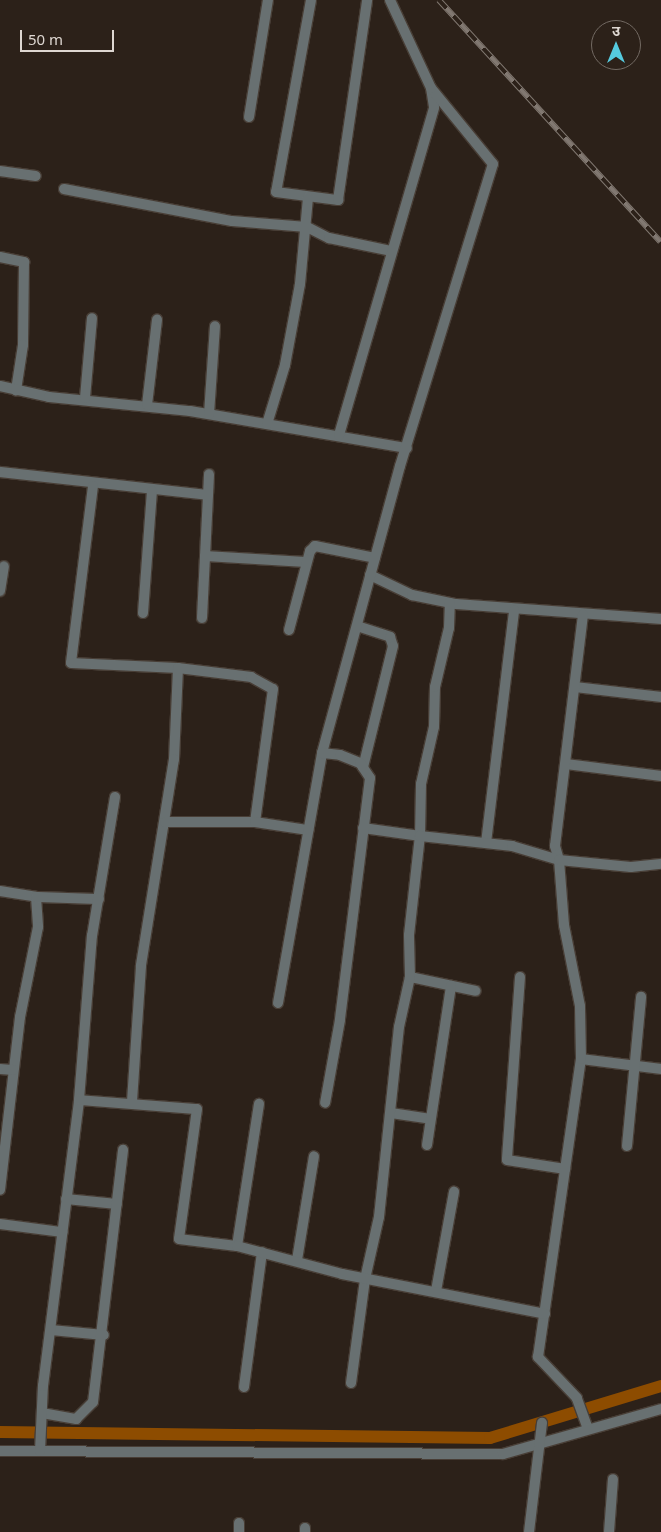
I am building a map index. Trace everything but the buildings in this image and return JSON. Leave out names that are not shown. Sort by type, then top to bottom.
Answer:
[{"type":"street","points":[[249,117],[268,0]]},
{"type":"street","points":[[311,0],[276,192],[338,200],[367,0]]},
{"type":"street","points":[[278,1003],[322,753],[370,575],[493,164],[431,88],[390,0]]},
{"type":"street","points":[[339,435],[434,107],[431,88]]},
{"type":"street","points":[[0,171],[36,176]]},
{"type":"street","points":[[64,189],[232,221],[307,227],[329,238],[391,251]]},
{"type":"street","points":[[267,424],[285,365],[307,227],[308,197]]},
{"type":"street","points":[[0,257],[24,262],[23,345],[16,390]]},
{"type":"street","points":[[86,398],[92,318]]},
{"type":"street","points":[[148,405],[157,320]]},
{"type":"street","points":[[209,414],[215,326]]},
{"type":"street","points":[[0,386],[16,390],[209,414],[407,448]]},
{"type":"street","points":[[0,472],[92,486],[207,495]]},
{"type":"street","points":[[202,618],[209,474]]},
{"type":"street","points":[[92,486],[71,663],[178,668],[251,677],[274,689],[255,822]]},
{"type":"street","points":[[143,613],[152,490]]},
{"type":"street","points":[[289,630],[306,562],[315,546],[375,558]]},
{"type":"street","points":[[205,556],[306,562]]},
{"type":"street","points":[[0,591],[4,566]]},
{"type":"street","points":[[370,575],[412,595],[450,603],[514,611],[661,619]]},
{"type":"street","points":[[350,1384],[365,1278],[375,1243],[390,1113],[410,977],[409,936],[420,836],[421,784],[434,727],[435,687],[449,628],[450,603]]},
{"type":"street","points":[[486,842],[514,611]]},
{"type":"street","points":[[583,615],[555,846],[559,860],[564,925],[580,1006],[581,1059],[538,1357],[577,1398],[588,1429]]},
{"type":"street","points":[[357,626],[390,637],[393,646],[363,767]]},
{"type":"street","points":[[132,1104],[140,966],[174,759],[178,668]]},
{"type":"street","points":[[575,687],[661,697]]},
{"type":"street","points":[[322,753],[340,755],[363,767],[370,778],[340,1020],[325,1103]]},
{"type":"street","points":[[566,764],[661,776]]},
{"type":"street","points":[[40,1451],[41,1417],[79,1100],[99,899],[115,797]]},
{"type":"street","points":[[165,822],[255,822],[308,830]]},
{"type":"street","points":[[363,828],[420,836],[486,842],[559,860],[631,867],[661,864]]},
{"type":"street","points":[[0,891],[36,897],[99,899]]},
{"type":"street","points":[[0,1190],[13,1070],[38,927],[36,897]]},
{"type":"street","points":[[410,977],[476,991]]},
{"type":"street","points":[[520,977],[507,1160],[566,1169]]},
{"type":"street","points":[[427,1145],[451,986]]},
{"type":"street","points":[[627,1146],[641,997]]},
{"type":"street","points":[[581,1059],[661,1069]]},
{"type":"street","points":[[0,1068],[13,1070]]},
{"type":"street","points":[[79,1100],[197,1109],[179,1239],[237,1246],[365,1278],[545,1314]]},
{"type":"street","points":[[237,1246],[259,1104]]},
{"type":"street","points":[[390,1113],[431,1119]]},
{"type":"street","points":[[41,1417],[76,1418],[93,1402],[104,1335],[123,1150]]},
{"type":"street","points":[[297,1260],[314,1156]]},
{"type":"street","points":[[436,1291],[454,1192]]},
{"type":"street","points":[[66,1199],[117,1204]]},
{"type":"street","points":[[0,1224],[62,1232]]},
{"type":"street","points":[[244,1387],[262,1252]]},
{"type":"street","points":[[51,1330],[104,1335]]},
{"type":"street","points":[[0,1451],[503,1454],[661,1409]]},
{"type":"street","points":[[529,1532],[542,1423]]},
{"type":"street","points":[[609,1532],[613,1479]]},
{"type":"waterway","points":[[0,1432],[490,1438],[661,1386]]},
{"type":"railway","points":[[439,0],[661,242]]}]
